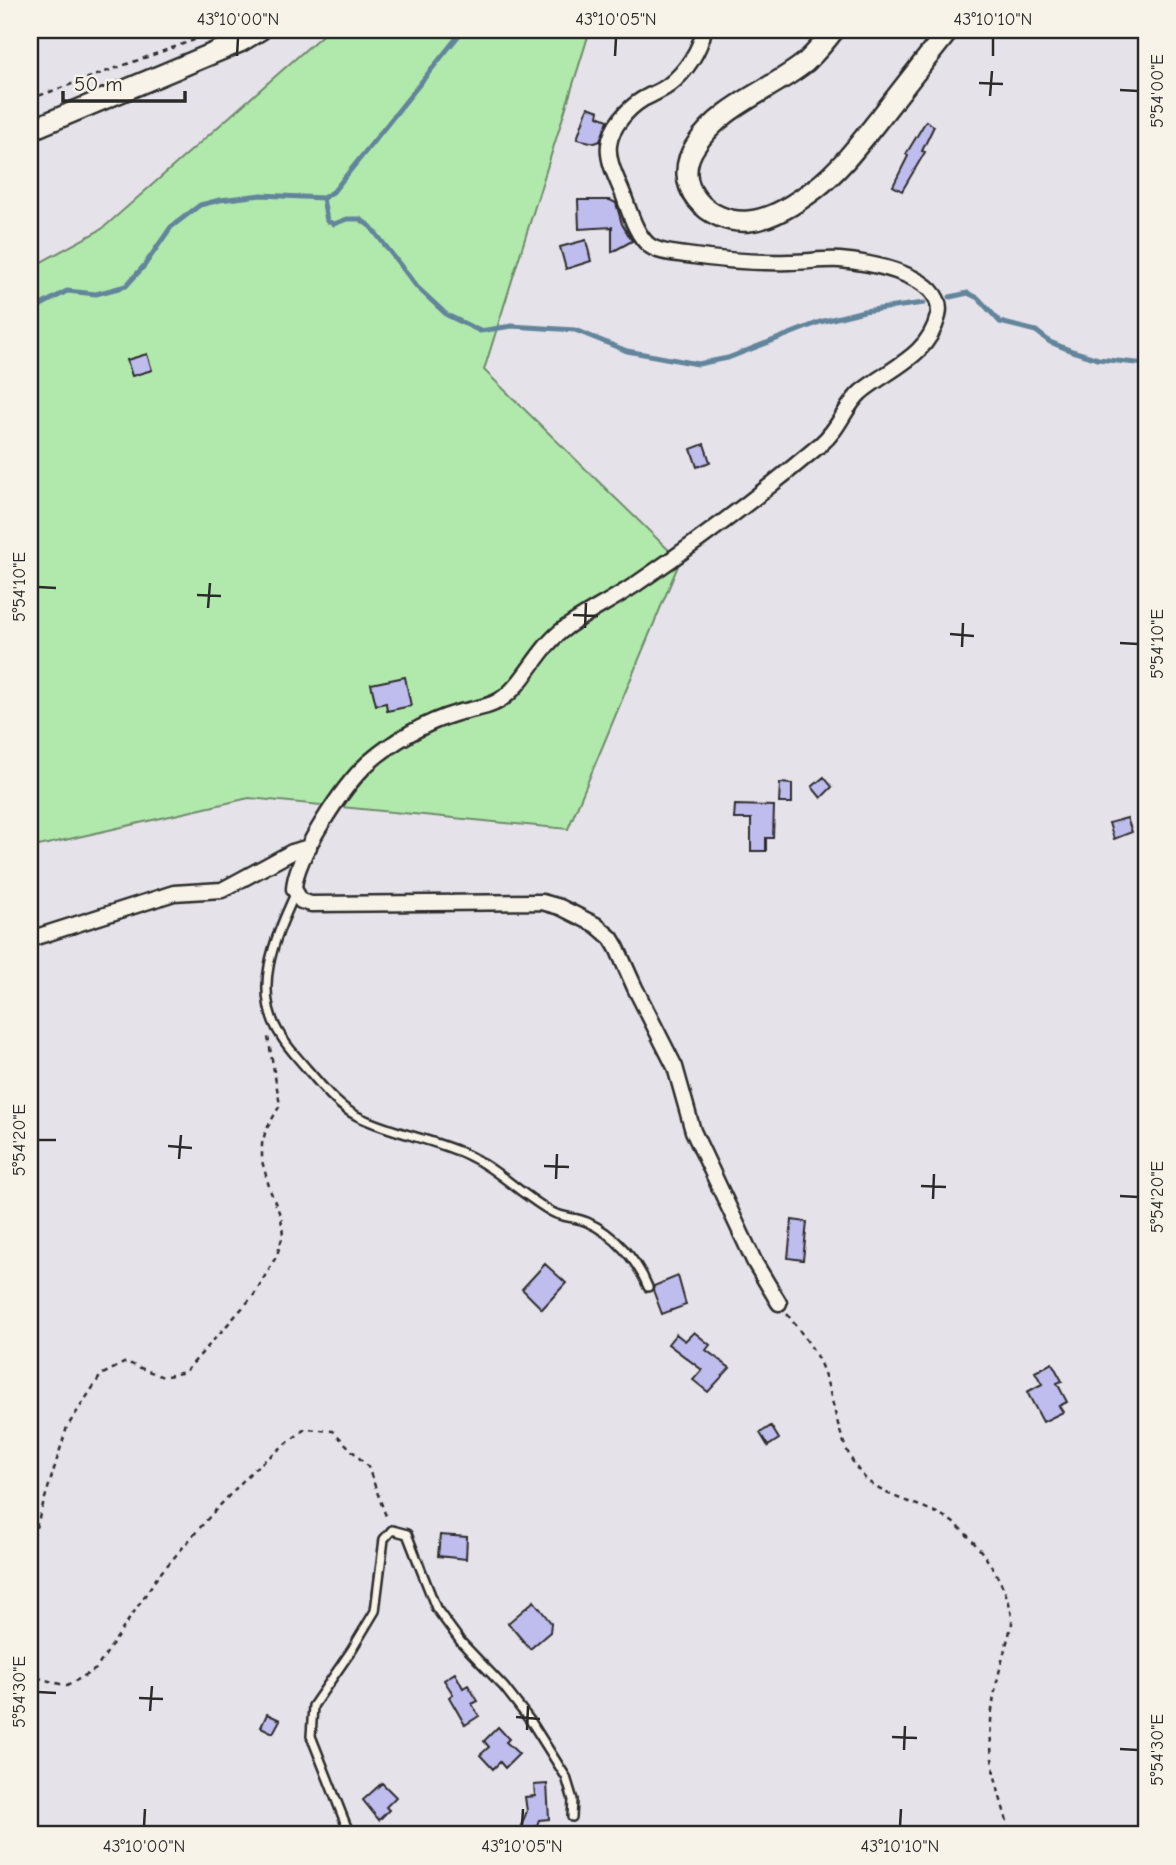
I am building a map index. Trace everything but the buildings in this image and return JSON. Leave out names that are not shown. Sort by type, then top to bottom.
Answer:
[{"type":"street","points":[[30,130],[240,42],[260,30]]},
{"type":"street","points":[[704,30],[696,52],[673,82],[639,101],[620,120],[611,136],[609,150],[612,166],[643,238],[657,249],[690,256],[774,262],[842,260],[899,272],[920,281],[933,294],[939,310],[934,327],[911,358],[859,394],[837,429],[821,445],[715,528],[638,583],[562,630],[502,699],[455,713],[424,727],[397,742],[367,764],[337,802],[309,847],[294,882],[295,894],[302,901],[311,904],[542,902],[560,907],[605,931],[617,948],[675,1066],[693,1131],[755,1263],[779,1303]]},
{"type":"street","points":[[834,30],[805,62],[743,101],[714,125],[695,146],[688,166],[690,186],[698,202],[712,214],[739,221],[764,218],[817,188],[847,160],[949,30]]},
{"type":"street","points":[[30,939],[174,893],[222,891],[292,852],[309,847]]},
{"type":"lane","points":[[295,894],[268,968],[267,993],[271,1014],[280,1035],[327,1093],[339,1104],[377,1124],[462,1152],[552,1212],[594,1226],[629,1254],[648,1287]]},
{"type":"lane","points":[[350,1835],[311,1736],[313,1706],[375,1611],[384,1539],[392,1530],[408,1534],[436,1608],[461,1642],[504,1687],[533,1723],[560,1766],[573,1800],[572,1818]]},
{"type":"path","points":[[30,99],[216,32]]},
{"type":"path","points":[[30,1547],[67,1427],[101,1375],[126,1362],[163,1377],[185,1372],[254,1295],[278,1255],[283,1235],[281,1217],[262,1160],[262,1144],[266,1130],[280,1105],[266,1031],[271,1014]]},
{"type":"path","points":[[779,1303],[818,1358],[847,1452],[854,1465],[881,1490],[953,1521],[989,1565],[1005,1591],[1012,1613],[1012,1623],[994,1691],[990,1747],[997,1786],[1011,1835]]},
{"type":"path","points":[[30,1671],[35,1677],[67,1686],[96,1668],[158,1576],[211,1515],[254,1469],[305,1429],[334,1431],[368,1467],[392,1530]]},
{"type":"green space","points":[[328,30],[590,30],[484,370],[680,561],[568,829],[249,798],[30,848],[30,268],[102,229]]},
{"type":"waterway","points":[[30,311],[67,291],[96,294],[126,286],[144,266],[171,227],[200,205],[261,195],[323,198],[333,192],[463,30]]},
{"type":"waterway","points":[[323,198],[327,221],[334,224],[347,219],[360,219],[371,227],[417,287],[447,315],[480,331],[512,326],[575,330],[627,351],[698,364],[728,358],[820,322],[864,311],[924,303]]},
{"type":"waterway","points":[[950,297],[968,293],[978,298],[1000,322],[1036,331],[1050,342],[1072,351],[1098,359],[1146,364]]}]
